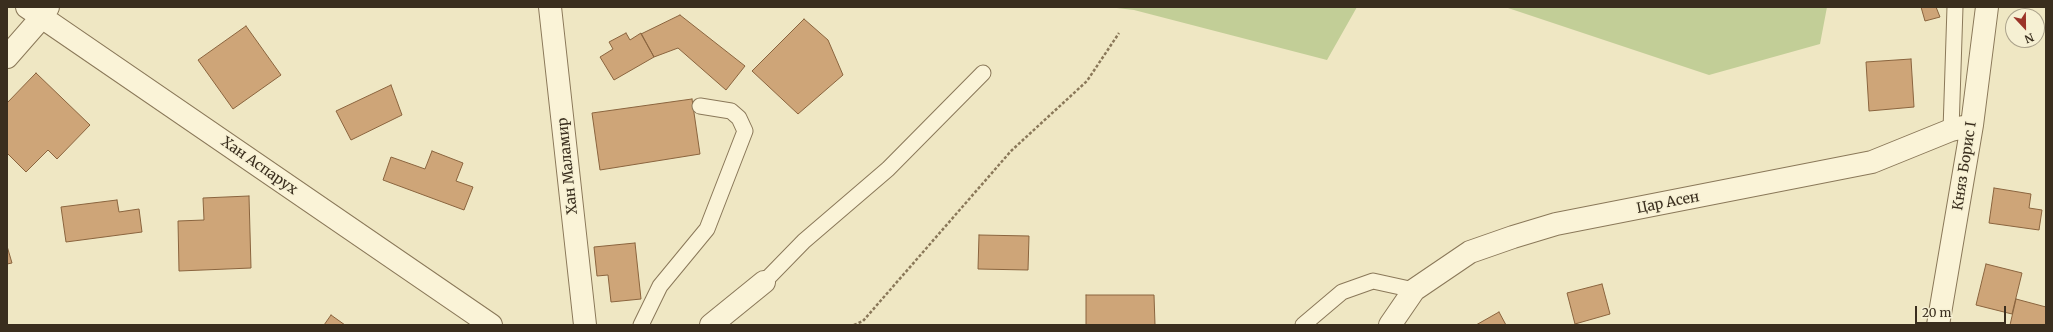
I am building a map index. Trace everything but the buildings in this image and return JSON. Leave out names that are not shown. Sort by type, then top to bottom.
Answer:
[{"type":"street","name":"Хан Маламир","points":[[550,7],[586,325]]},
{"type":"street","name":"Княз Борис I","points":[[1938,325],[1961,127],[1987,7]]},
{"type":"street","points":[[7,57],[39,10]]},
{"type":"street","name":"Хан Аспарух","points":[[39,10],[491,325]]},
{"type":"street","name":"Цар Асен","points":[[1390,325],[1414,290],[1470,252],[1513,237],[1556,224],[1872,162],[1961,127]]},
{"type":"street","points":[[711,325],[764,282]]},
{"type":"lane","points":[[1955,7],[1961,127]]},
{"type":"lane","points":[[764,282],[804,241],[888,169],[983,73]]},
{"type":"lane","points":[[641,325],[660,286],[707,228],[745,131],[739,118],[731,111],[700,106]]},
{"type":"lane","points":[[1303,325],[1342,292],[1374,280],[1414,290]]},
{"type":"path","points":[[854,325],[863,321],[1011,151],[1087,81],[1119,33]]},
{"type":"green space","points":[[1108,7],[1357,7],[1327,60],[1134,10]]},
{"type":"green space","points":[[1505,7],[1827,7],[1820,44],[1709,75]]}]
